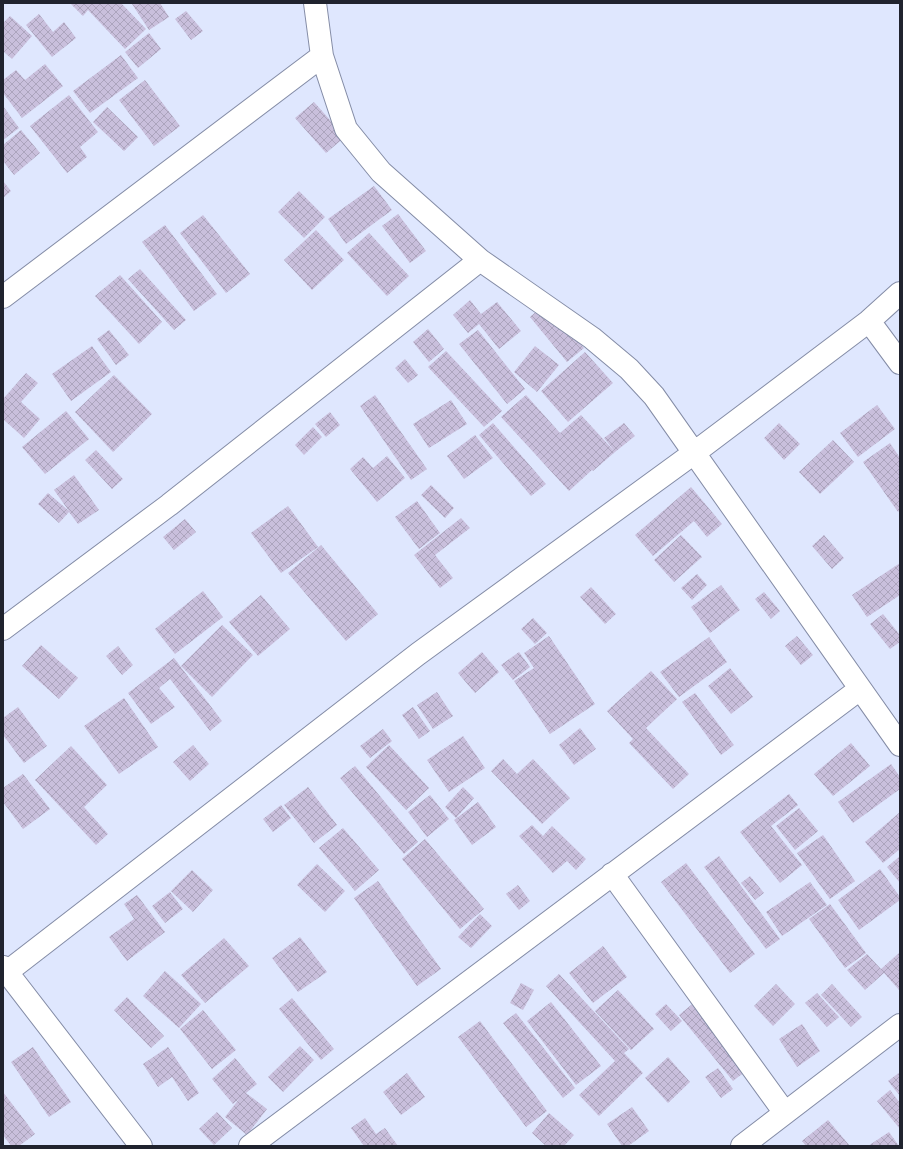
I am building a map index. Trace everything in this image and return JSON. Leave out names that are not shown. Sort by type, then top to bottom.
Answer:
[{"type":"street","points":[[315,3],[322,56],[346,130],[380,172],[480,260],[592,338],[629,369],[654,396],[900,745]]},
{"type":"street","points":[[3,297],[322,56]]},
{"type":"street","points":[[3,629],[169,506],[480,260]]},
{"type":"street","points":[[141,1146],[4,971],[418,654],[694,453],[869,321],[900,293]]},
{"type":"street","points":[[869,321],[900,362]]},
{"type":"street","points":[[250,1146],[860,688]]},
{"type":"street","points":[[612,874],[785,1113]]},
{"type":"street","points":[[742,1146],[900,1025]]},
{"type":"building","points":[[70,3],[121,3],[146,29],[125,49],[88,10],[83,16]]},
{"type":"building","points":[[160,3],[169,17],[149,30],[132,4]]},
{"type":"building","points":[[186,11],[203,31],[191,40],[175,19]]},
{"type":"building","points":[[39,14],[53,32],[64,22],[76,38],[52,57],[26,25]]},
{"type":"building","points":[[10,16],[32,36],[12,59],[3,51],[3,23]]},
{"type":"building","points":[[149,33],[161,49],[138,68],[125,52]]},
{"type":"building","points":[[121,55],[138,78],[90,113],[73,91]]},
{"type":"building","points":[[45,64],[63,86],[22,118],[3,93],[3,80],[16,70],[25,80]]},
{"type":"building","points":[[145,80],[180,126],[154,146],[119,100]]},
{"type":"building","points":[[69,95],[98,132],[80,147],[87,157],[67,173],[30,126]]},
{"type":"building","points":[[314,102],[345,137],[326,153],[295,118]]},
{"type":"building","points":[[3,106],[19,128],[3,140]]},
{"type":"building","points":[[107,107],[138,137],[124,151],[93,122]]},
{"type":"building","points":[[21,130],[40,153],[14,175],[3,161],[3,145]]},
{"type":"building","points":[[3,181],[11,191],[3,198]]},
{"type":"building","points":[[374,186],[392,210],[346,244],[328,219]]},
{"type":"building","points":[[299,191],[325,217],[304,238],[278,212]]},
{"type":"building","points":[[398,214],[426,251],[410,263],[382,226]]},
{"type":"building","points":[[203,215],[250,274],[226,293],[180,233]]},
{"type":"building","points":[[165,225],[217,294],[194,311],[142,242]]},
{"type":"building","points":[[316,230],[344,260],[312,290],[284,260]]},
{"type":"building","points":[[369,233],[409,276],[387,296],[347,253]]},
{"type":"building","points":[[140,269],[186,320],[174,330],[128,279]]},
{"type":"building","points":[[120,275],[162,322],[139,344],[95,296]]},
{"type":"building","points":[[470,300],[481,314],[497,302],[521,331],[499,349],[479,324],[468,333],[453,315]]},
{"type":"building","points":[[546,303],[584,348],[567,362],[530,317]]},
{"type":"building","points":[[428,329],[444,349],[429,362],[413,342]]},
{"type":"building","points":[[109,330],[129,355],[116,365],[97,339]]},
{"type":"building","points":[[478,330],[525,389],[507,404],[459,344]]},
{"type":"building","points":[[92,346],[111,372],[71,401],[52,374]]},
{"type":"building","points":[[535,346],[559,365],[537,392],[514,372]]},
{"type":"building","points":[[446,351],[502,411],[484,427],[428,367]]},
{"type":"building","points":[[585,352],[613,383],[568,422],[541,391]]},
{"type":"building","points":[[405,359],[418,375],[408,383],[395,368]]},
{"type":"building","points":[[26,373],[38,383],[21,402],[40,419],[24,438],[3,419],[3,399]]},
{"type":"building","points":[[114,375],[152,414],[113,452],[75,412]]},
{"type":"building","points":[[375,395],[427,469],[411,480],[360,406]]},
{"type":"building","points":[[526,395],[560,433],[581,415],[615,452],[569,491],[501,417]]},
{"type":"building","points":[[451,400],[467,424],[429,448],[413,424]]},
{"type":"building","points":[[877,405],[895,429],[858,457],[840,433]]},
{"type":"building","points":[[66,411],[89,439],[45,474],[22,447]]},
{"type":"building","points":[[330,412],[340,425],[326,437],[315,424]]},
{"type":"building","points":[[493,423],[546,484],[531,496],[479,435]]},
{"type":"building","points":[[624,423],[635,436],[615,452],[604,438]]},
{"type":"building","points":[[779,423],[800,444],[784,460],[764,438]]},
{"type":"building","points":[[313,427],[322,437],[304,455],[295,445]]},
{"type":"building","points":[[475,435],[493,458],[464,479],[447,456]]},
{"type":"building","points":[[833,440],[854,462],[820,494],[799,472]]},
{"type":"building","points":[[890,443],[900,458],[900,510],[898,512],[863,462]]},
{"type":"building","points":[[96,450],[123,479],[112,489],[85,460]]},
{"type":"building","points":[[387,456],[405,478],[377,502],[350,469],[363,457],[373,468]]},
{"type":"building","points":[[74,475],[99,510],[78,524],[69,512],[59,523],[38,504],[48,493],[69,511],[54,490]]},
{"type":"building","points":[[431,485],[454,508],[445,518],[421,495]]},
{"type":"building","points":[[691,487],[722,524],[707,537],[694,521],[653,556],[635,535]]},
{"type":"building","points":[[417,501],[440,533],[419,549],[395,517]]},
{"type":"building","points":[[288,506],[318,547],[281,573],[251,533]]},
{"type":"building","points":[[461,518],[470,528],[435,555],[453,578],[440,588],[414,555]]},
{"type":"building","points":[[185,519],[196,532],[174,550],[163,537]]},
{"type":"building","points":[[681,535],[702,557],[674,582],[654,560]]},
{"type":"building","points":[[824,535],[844,558],[832,569],[812,546]]},
{"type":"building","points":[[321,545],[378,614],[346,641],[288,573]]},
{"type":"building","points":[[900,563],[900,595],[867,617],[852,595]]},
{"type":"building","points":[[697,574],[707,585],[692,600],[681,588]]},
{"type":"building","points":[[721,585],[740,610],[710,633],[691,607]]},
{"type":"building","points":[[591,587],[616,614],[605,624],[580,597]]},
{"type":"building","points":[[203,591],[223,617],[175,654],[155,629]]},
{"type":"building","points":[[764,592],[780,611],[771,619],[755,599]]},
{"type":"building","points":[[261,595],[290,629],[258,656],[229,622]]},
{"type":"building","points":[[883,614],[900,635],[900,642],[890,649],[870,624]]},
{"type":"building","points":[[533,618],[547,633],[535,644],[521,629]]},
{"type":"building","points":[[222,625],[253,655],[212,697],[181,666]]},
{"type":"building","points":[[549,636],[595,704],[550,734],[514,681],[534,668],[524,653]]},
{"type":"building","points":[[797,636],[813,655],[801,665],[785,646]]},
{"type":"building","points":[[709,637],[727,662],[679,697],[660,672]]},
{"type":"building","points":[[41,645],[78,678],[59,699],[22,666]]},
{"type":"building","points":[[118,646],[133,665],[122,675],[106,656]]},
{"type":"building","points":[[482,652],[499,672],[475,693],[458,673]]},
{"type":"building","points":[[519,652],[530,667],[513,680],[501,665]]},
{"type":"building","points":[[174,658],[222,721],[210,731],[170,679],[159,688],[175,707],[151,724],[128,693]]},
{"type":"building","points":[[730,668],[753,697],[731,714],[708,686]]},
{"type":"building","points":[[651,671],[677,699],[646,728],[689,774],[673,789],[629,743],[633,739],[607,711]]},
{"type":"building","points":[[437,692],[453,716],[433,729],[417,705]]},
{"type":"building","points":[[695,693],[734,745],[721,755],[682,702]]},
{"type":"building","points":[[124,698],[158,747],[119,774],[84,726]]},
{"type":"building","points":[[18,707],[47,746],[24,763],[3,735],[3,718]]},
{"type":"building","points":[[413,707],[430,731],[419,739],[402,715]]},
{"type":"building","points":[[580,728],[596,749],[574,765],[559,745]]},
{"type":"building","points":[[383,729],[392,741],[370,758],[360,746]]},
{"type":"building","points":[[463,736],[485,768],[449,792],[427,760]]},
{"type":"building","points":[[851,743],[870,766],[833,796],[814,774]]},
{"type":"building","points":[[193,745],[209,764],[190,781],[173,762]]},
{"type":"building","points":[[389,745],[429,788],[406,810],[366,767]]},
{"type":"building","points":[[71,746],[107,785],[84,807],[108,834],[96,845],[35,780]]},
{"type":"building","points":[[503,759],[517,774],[533,759],[570,798],[542,824],[491,771]]},
{"type":"building","points":[[891,764],[900,777],[900,789],[853,823],[838,802]]},
{"type":"building","points":[[355,766],[418,842],[404,854],[340,778]]},
{"type":"building","points":[[23,774],[50,809],[23,829],[3,802],[3,788]]},
{"type":"building","points":[[308,787],[337,825],[314,843],[284,805]]},
{"type":"building","points":[[463,787],[474,798],[456,818],[445,807]]},
{"type":"building","points":[[789,794],[798,805],[771,826],[802,865],[780,883],[740,832]]},
{"type":"building","points":[[430,795],[449,819],[427,837],[408,812]]},
{"type":"building","points":[[478,802],[496,827],[472,845],[454,820]]},
{"type":"building","points":[[281,805],[291,818],[273,832],[263,819]]},
{"type":"building","points":[[799,808],[818,831],[795,850],[776,826]]},
{"type":"building","points":[[900,812],[900,849],[883,863],[865,842]]},
{"type":"building","points":[[532,825],[543,836],[552,826],[586,859],[576,870],[567,861],[553,873],[519,836]]},
{"type":"building","points":[[343,828],[379,870],[355,891],[319,848]]},
{"type":"building","points":[[823,835],[855,881],[830,899],[797,853]]},
{"type":"building","points":[[425,839],[484,909],[460,929],[402,859]]},
{"type":"building","points":[[719,856],[780,939],[766,949],[704,867]]},
{"type":"building","points":[[900,856],[900,883],[887,867]]},
{"type":"building","points":[[686,863],[755,954],[730,973],[661,882]]},
{"type":"building","points":[[317,864],[345,891],[325,912],[297,885]]},
{"type":"building","points":[[880,869],[900,897],[900,900],[859,930],[838,900]]},
{"type":"building","points":[[192,870],[213,890],[193,912],[171,891]]},
{"type":"building","points":[[750,876],[764,893],[755,900],[741,883]]},
{"type":"building","points":[[378,881],[441,969],[417,986],[354,898]]},
{"type":"building","points":[[810,882],[827,905],[782,936],[766,912]]},
{"type":"building","points":[[518,885],[530,901],[519,910],[506,894]]},
{"type":"building","points":[[170,892],[183,909],[165,923],[152,906]]},
{"type":"building","points":[[137,895],[165,932],[127,961],[109,937],[134,919],[124,904]]},
{"type":"building","points":[[830,904],[866,953],[845,968],[809,919]]},
{"type":"building","points":[[480,914],[492,926],[471,948],[458,937]]},
{"type":"building","points":[[300,937],[327,972],[298,992],[272,958]]},
{"type":"building","points":[[224,938],[249,966],[205,1003],[181,975]]},
{"type":"building","points":[[603,946],[627,977],[593,1003],[569,973]]},
{"type":"building","points":[[900,952],[900,991],[884,973],[865,990],[847,970],[867,954],[881,969]]},
{"type":"building","points":[[165,971],[201,1004],[179,1028],[143,996]]},
{"type":"building","points":[[559,974],[629,1049],[624,1053],[643,1073],[599,1116],[579,1095],[615,1061],[546,986]]},
{"type":"building","points":[[521,983],[534,990],[523,1010],[510,1003]]},
{"type":"building","points":[[776,984],[795,1004],[773,1026],[754,1006]]},
{"type":"building","points":[[832,984],[862,1017],[851,1027],[821,995]]},
{"type":"building","points":[[618,990],[654,1029],[631,1050],[595,1011]]},
{"type":"building","points":[[817,993],[839,1017],[827,1027],[805,1003]]},
{"type":"building","points":[[127,997],[164,1036],[151,1048],[114,1010]]},
{"type":"building","points":[[292,998],[334,1049],[321,1060],[279,1009]]},
{"type":"building","points":[[696,1001],[751,1067],[733,1081],[679,1015]]},
{"type":"building","points":[[551,1002],[601,1066],[576,1085],[527,1021]]},
{"type":"building","points":[[666,1004],[682,1021],[671,1031],[655,1014]]},
{"type":"building","points":[[203,1010],[236,1050],[212,1069],[180,1029]]},
{"type":"building","points":[[516,1013],[575,1088],[563,1098],[503,1023]]},
{"type":"building","points":[[480,1021],[547,1111],[526,1127],[458,1037]]},
{"type":"building","points":[[802,1024],[820,1051],[797,1067],[779,1039]]},
{"type":"building","points":[[300,1046],[314,1060],[283,1092],[268,1077]]},
{"type":"building","points":[[33,1047],[71,1102],[49,1117],[11,1062]]},
{"type":"building","points":[[168,1047],[199,1093],[188,1101],[172,1077],[158,1087],[143,1064]]},
{"type":"building","points":[[668,1057],[690,1082],[668,1103],[645,1078]]},
{"type":"building","points":[[235,1058],[257,1084],[246,1093],[267,1109],[247,1135],[225,1117],[239,1099],[233,1104],[212,1079]]},
{"type":"building","points":[[718,1068],[733,1089],[721,1098],[705,1077]]},
{"type":"building","points":[[900,1072],[900,1096],[888,1081]]},
{"type":"building","points":[[407,1073],[425,1097],[401,1115],[383,1092]]},
{"type":"building","points":[[890,1090],[900,1103],[900,1129],[877,1101]]},
{"type":"building","points":[[3,1092],[35,1134],[19,1146],[11,1146],[3,1135]]},
{"type":"building","points":[[632,1107],[649,1131],[628,1146],[622,1146],[607,1124]]},
{"type":"building","points":[[217,1112],[232,1128],[214,1145],[199,1129]]},
{"type":"building","points":[[549,1113],[574,1135],[564,1146],[546,1146],[532,1133]]},
{"type":"building","points":[[365,1118],[376,1134],[385,1128],[398,1146],[364,1146],[351,1128]]},
{"type":"building","points":[[828,1120],[850,1146],[806,1146],[802,1141]]},
{"type":"building","points":[[889,1132],[899,1146],[868,1146]]}]
